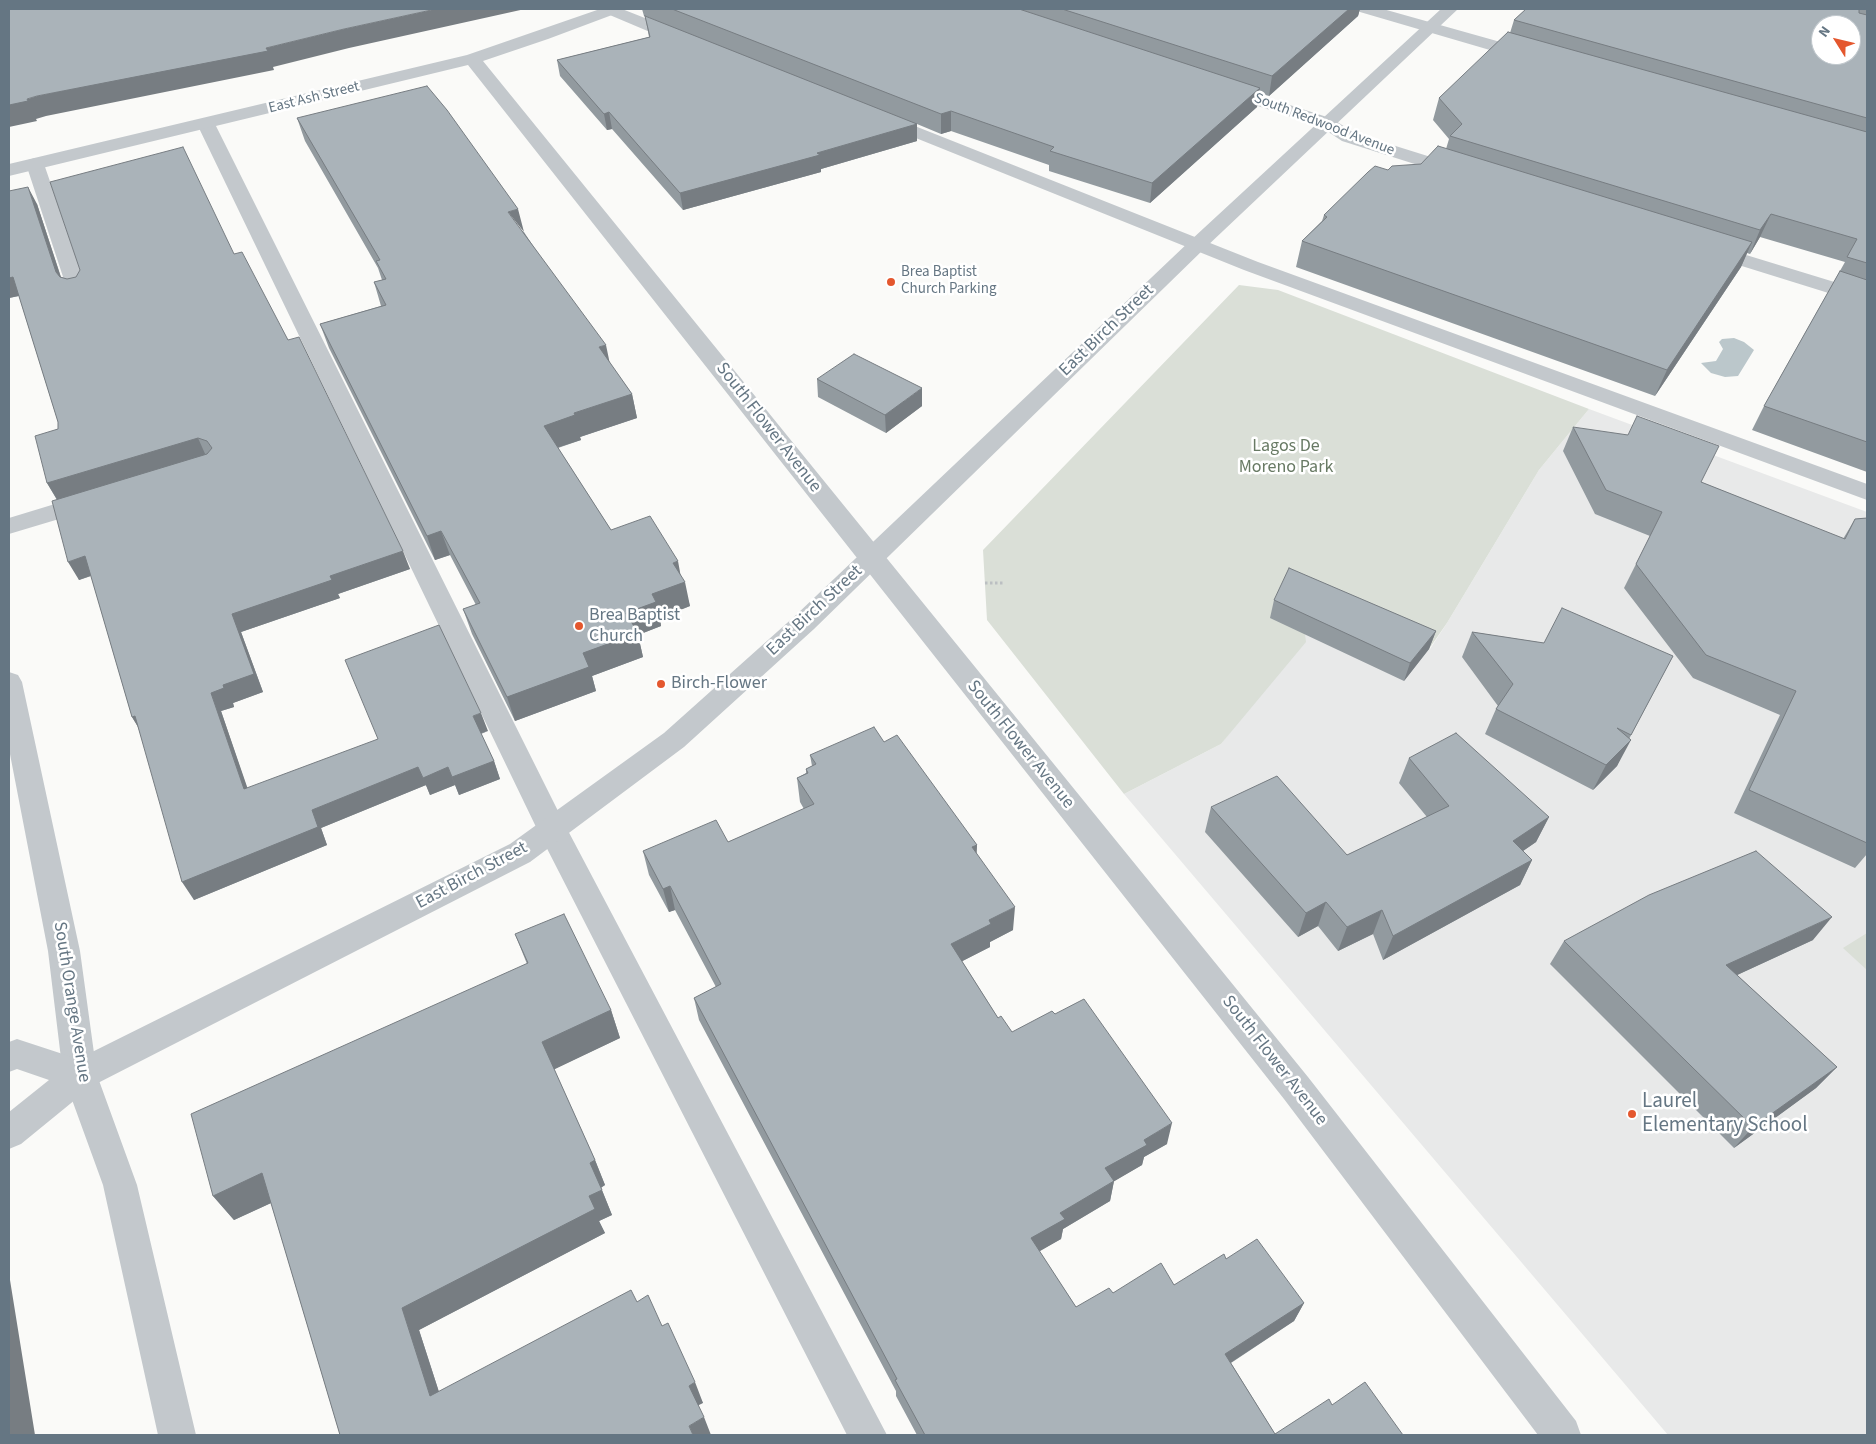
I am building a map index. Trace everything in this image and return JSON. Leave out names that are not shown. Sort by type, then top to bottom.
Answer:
[{"type":"street","points":[[1366,9],[1544,60]]},
{"type":"street","name":"East Birch Street","points":[[9,1133],[80,1075],[511,857],[674,740],[805,622],[1198,244],[1450,9]]},
{"type":"street","points":[[612,10],[702,47]]},
{"type":"street","name":"East Ash Street","points":[[9,170],[472,59],[612,10]]},
{"type":"street","name":"South Flower Avenue","points":[[472,59],[1296,1088],[1562,1435]]},
{"type":"street","name":"South Redwood Avenue","points":[[1206,83],[1327,123],[1348,137],[1480,179]]},
{"type":"street","points":[[868,112],[1260,269],[1867,492]]},
{"type":"street","points":[[206,124],[552,829],[868,1435]]},
{"type":"street","points":[[35,164],[77,289]]},
{"type":"street","points":[[1688,243],[1867,299]]},
{"type":"street","points":[[9,526],[113,494]]},
{"type":"street","name":"South Orange Avenue","points":[[9,682],[64,951],[80,1075],[120,1185],[176,1435]]},
{"type":"street","points":[[9,1057],[17,1054],[80,1075]]},
{"type":"path","points":[[985,583],[1003,583]]},
{"type":"shaded area","points":[[1734,338],[1744,342],[1754,350],[1738,376],[1725,377],[1711,373],[1701,363],[1716,361],[1723,349],[1719,342],[1722,339]]},
{"type":"shaded area","name":"Laurel Elementary School","points":[[1589,409],[1867,512],[1867,1435],[1668,1435],[1124,794],[1221,744],[1304,634],[1430,649],[1539,470]]},
{"type":"green space","name":"Lagos De Moreno Park","points":[[1239,285],[1278,290],[1589,409],[1539,470],[1447,623],[1429,649],[1329,605],[1305,634],[1306,642],[1221,744],[1124,794],[987,620],[983,550]]},
{"type":"green space","points":[[1867,933],[1867,970],[1843,948]]},
{"type":"building","points":[[9,9],[436,9],[266,48],[268,51],[37,96],[27,99],[28,101],[9,105]]},
{"type":"building","points":[[672,9],[1019,9],[1260,88],[1152,183],[1050,151],[1054,147],[951,111],[941,114]]},
{"type":"building","points":[[1062,9],[1349,9],[1272,76]]},
{"type":"building","points":[[1526,9],[1859,9],[1859,13],[1867,15],[1867,118],[1514,20]]},
{"type":"building","points":[[645,16],[917,124],[817,153],[820,155],[680,193],[609,112],[604,114],[557,60],[650,37]]},
{"type":"building","points":[[1508,32],[1867,132],[1867,263],[1847,257],[1857,239],[1771,214],[1760,230],[1450,136],[1462,124],[1439,98]]},
{"type":"building","points":[[427,86],[447,110],[518,209],[508,212],[606,345],[599,347],[632,394],[574,413],[575,415],[544,426],[611,530],[650,516],[678,561],[673,563],[685,582],[652,594],[656,602],[626,613],[638,633],[583,653],[589,667],[507,697],[463,609],[480,603],[441,531],[427,536],[320,324],[386,305],[374,282],[386,279],[376,261],[380,260],[297,118]]},
{"type":"building","points":[[1438,146],[1752,242],[1667,370],[1302,241],[1327,217],[1324,215],[1375,166],[1388,170],[1392,166],[1421,164]]},
{"type":"building","points":[[183,147],[234,254],[242,252],[288,340],[299,337],[403,551],[330,576],[332,580],[232,614],[254,674],[223,685],[224,688],[211,693],[244,789],[378,739],[345,660],[439,625],[481,713],[473,716],[494,761],[452,777],[448,767],[423,778],[418,767],[312,810],[318,827],[182,882],[135,716],[132,717],[85,556],[68,562],[52,501],[207,454],[212,448],[207,441],[198,438],[47,483],[35,436],[58,429],[58,422],[13,277],[9,278],[9,191],[28,187],[56,272],[60,277],[67,279],[76,277],[80,270],[50,182]]},
{"type":"building","points":[[1840,271],[1867,280],[1867,442],[1764,406]]},
{"type":"building","points":[[854,354],[922,388],[885,415],[817,379]]},
{"type":"building","points":[[1637,416],[1719,446],[1701,482],[1845,539],[1855,519],[1867,518],[1867,843],[1749,790],[1796,691],[1706,655],[1636,564],[1662,512],[1606,490],[1573,427],[1628,435]]},
{"type":"building","points":[[1289,568],[1436,631],[1410,663],[1274,600]]},
{"type":"building","points":[[1562,608],[1673,656],[1631,735],[1617,728],[1631,740],[1606,765],[1496,709],[1513,684],[1472,632],[1544,643]]},
{"type":"building","points":[[874,727],[884,742],[897,735],[977,845],[972,847],[1015,907],[989,920],[991,924],[951,944],[998,1018],[1001,1016],[1012,1032],[1052,1011],[1055,1014],[1084,999],[1172,1123],[1144,1140],[1147,1145],[1105,1168],[1114,1181],[1060,1213],[1065,1219],[1031,1238],[1076,1307],[1109,1288],[1113,1293],[1161,1263],[1174,1285],[1224,1254],[1226,1259],[1257,1239],[1304,1303],[1225,1354],[1275,1434],[1329,1399],[1332,1405],[1365,1382],[1403,1435],[925,1435],[694,998],[721,984],[670,886],[663,889],[643,851],[716,820],[728,842],[814,804],[797,778],[808,773],[806,769],[816,764],[810,755]]},
{"type":"building","points":[[1456,733],[1549,817],[1513,841],[1532,860],[1393,936],[1382,910],[1347,927],[1326,902],[1306,913],[1211,807],[1277,776],[1347,855],[1449,806],[1409,758]]},
{"type":"building","points":[[1756,851],[1832,917],[1726,965],[1837,1067],[1753,1127],[1564,941],[1649,895]]},
{"type":"building","points":[[564,914],[611,1010],[542,1042],[595,1160],[590,1163],[602,1190],[589,1196],[595,1209],[402,1308],[430,1396],[631,1290],[637,1302],[648,1295],[662,1326],[668,1323],[695,1382],[689,1386],[704,1417],[689,1426],[693,1435],[340,1435],[262,1173],[213,1196],[191,1114],[528,963],[515,934]]},
{"type":"place","name":"Brea Baptist Church Parking","points":[[891,282]]},
{"type":"place","name":"Brea Baptist Church","points":[[579,626]]},
{"type":"place","name":"Birch-Flower","points":[[661,684]]},
{"type":"place","name":"Laurel Elementary School","points":[[1632,1114]]}]
